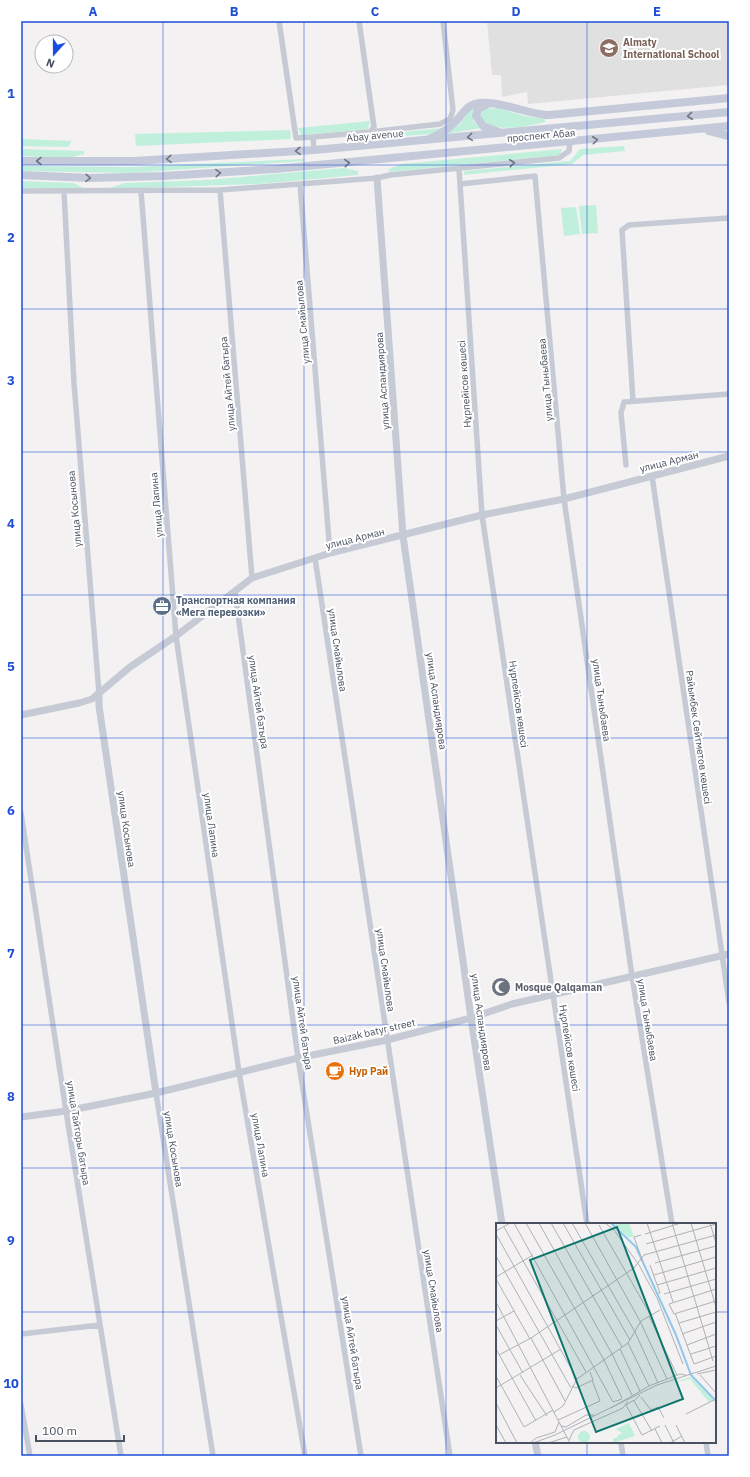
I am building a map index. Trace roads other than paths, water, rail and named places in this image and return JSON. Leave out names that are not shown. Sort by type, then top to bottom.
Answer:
[{"type":"main road","points":[[424,141],[447,130],[470,106],[477,103],[491,103],[535,114],[549,115],[729,98]]},
{"type":"main road","points":[[491,103],[478,109],[476,116],[478,121],[488,129],[511,133]]},
{"type":"main road","name":"Abay avenue","points":[[21,161],[134,162],[314,150],[729,112]]},
{"type":"main road","name":"проспект Абая","points":[[21,175],[90,178],[163,176],[275,169],[458,153],[729,126]]},
{"type":"main road","points":[[703,129],[729,136]]},
{"type":"street","points":[[278,21],[296,138],[440,124],[450,119],[453,110],[443,21]]},
{"type":"street","points":[[359,21],[374,126],[370,132]]},
{"type":"street","points":[[312,137],[314,150]]},
{"type":"street","points":[[21,191],[64,192],[220,190],[377,178],[390,175],[559,158],[569,151],[570,142]]},
{"type":"street","name":"Нұрпейісов көшесі","points":[[459,169],[482,515],[587,1223]]},
{"type":"street","name":"улица Тыныбаева","points":[[460,184],[535,176],[564,499],[632,976],[672,1223]]},
{"type":"street","name":"улица Аспандиярова","points":[[377,178],[403,536],[471,1018],[502,1223]]},
{"type":"street","name":"улица Смайылова","points":[[300,184],[330,554]]},
{"type":"street","name":"улица Айтей батыра","points":[[220,190],[252,578]]},
{"type":"street","name":"улица Лапина","points":[[140,191],[176,636],[239,1072],[305,1456]]},
{"type":"street","name":"улица Косынова","points":[[64,192],[74,383],[99,693],[98,706],[156,1093],[213,1456]]},
{"type":"street","points":[[633,401],[622,230],[629,225],[729,218]]},
{"type":"street","points":[[626,465],[622,407],[624,402],[729,394]]},
{"type":"street","name":"улица Арман","points":[[21,715],[92,699],[130,667],[176,636],[252,578],[315,558],[482,515],[564,499],[729,456]]},
{"type":"street","name":"Райымбек Сейтметов көшесі","points":[[652,476],[726,955],[729,1002]]},
{"type":"street","name":"улица Смайылова","points":[[315,558],[450,1456]]},
{"type":"street","name":"улица Айтей батыра","points":[[235,592],[298,1058],[362,1456]]},
{"type":"street","name":"улица Тайторы батыра","points":[[21,813],[66,1111],[121,1456]]},
{"type":"street","name":"Baizak batyr street","points":[[21,1117],[66,1111],[156,1093],[298,1058],[387,1040],[471,1018],[512,1004],[726,955]]},
{"type":"street","points":[[21,1334],[100,1325]]},
{"type":"street","points":[[21,1405],[30,1456]]},
{"type":"street","points":[[535,1443],[538,1456]]},
{"type":"street","points":[[621,1443],[623,1456]]},
{"type":"street","points":[[706,1443],[708,1456]]},
{"type":"place","name":"Almaty International School","points":[[609,48]]},
{"type":"place","name":"Транспортная компания «Мега перевозки»","points":[[162,606]]},
{"type":"place","name":"Mosque Qalqaman","points":[[501,987]]},
{"type":"place","name":"Нур Рай","points":[[335,1071]]}]
